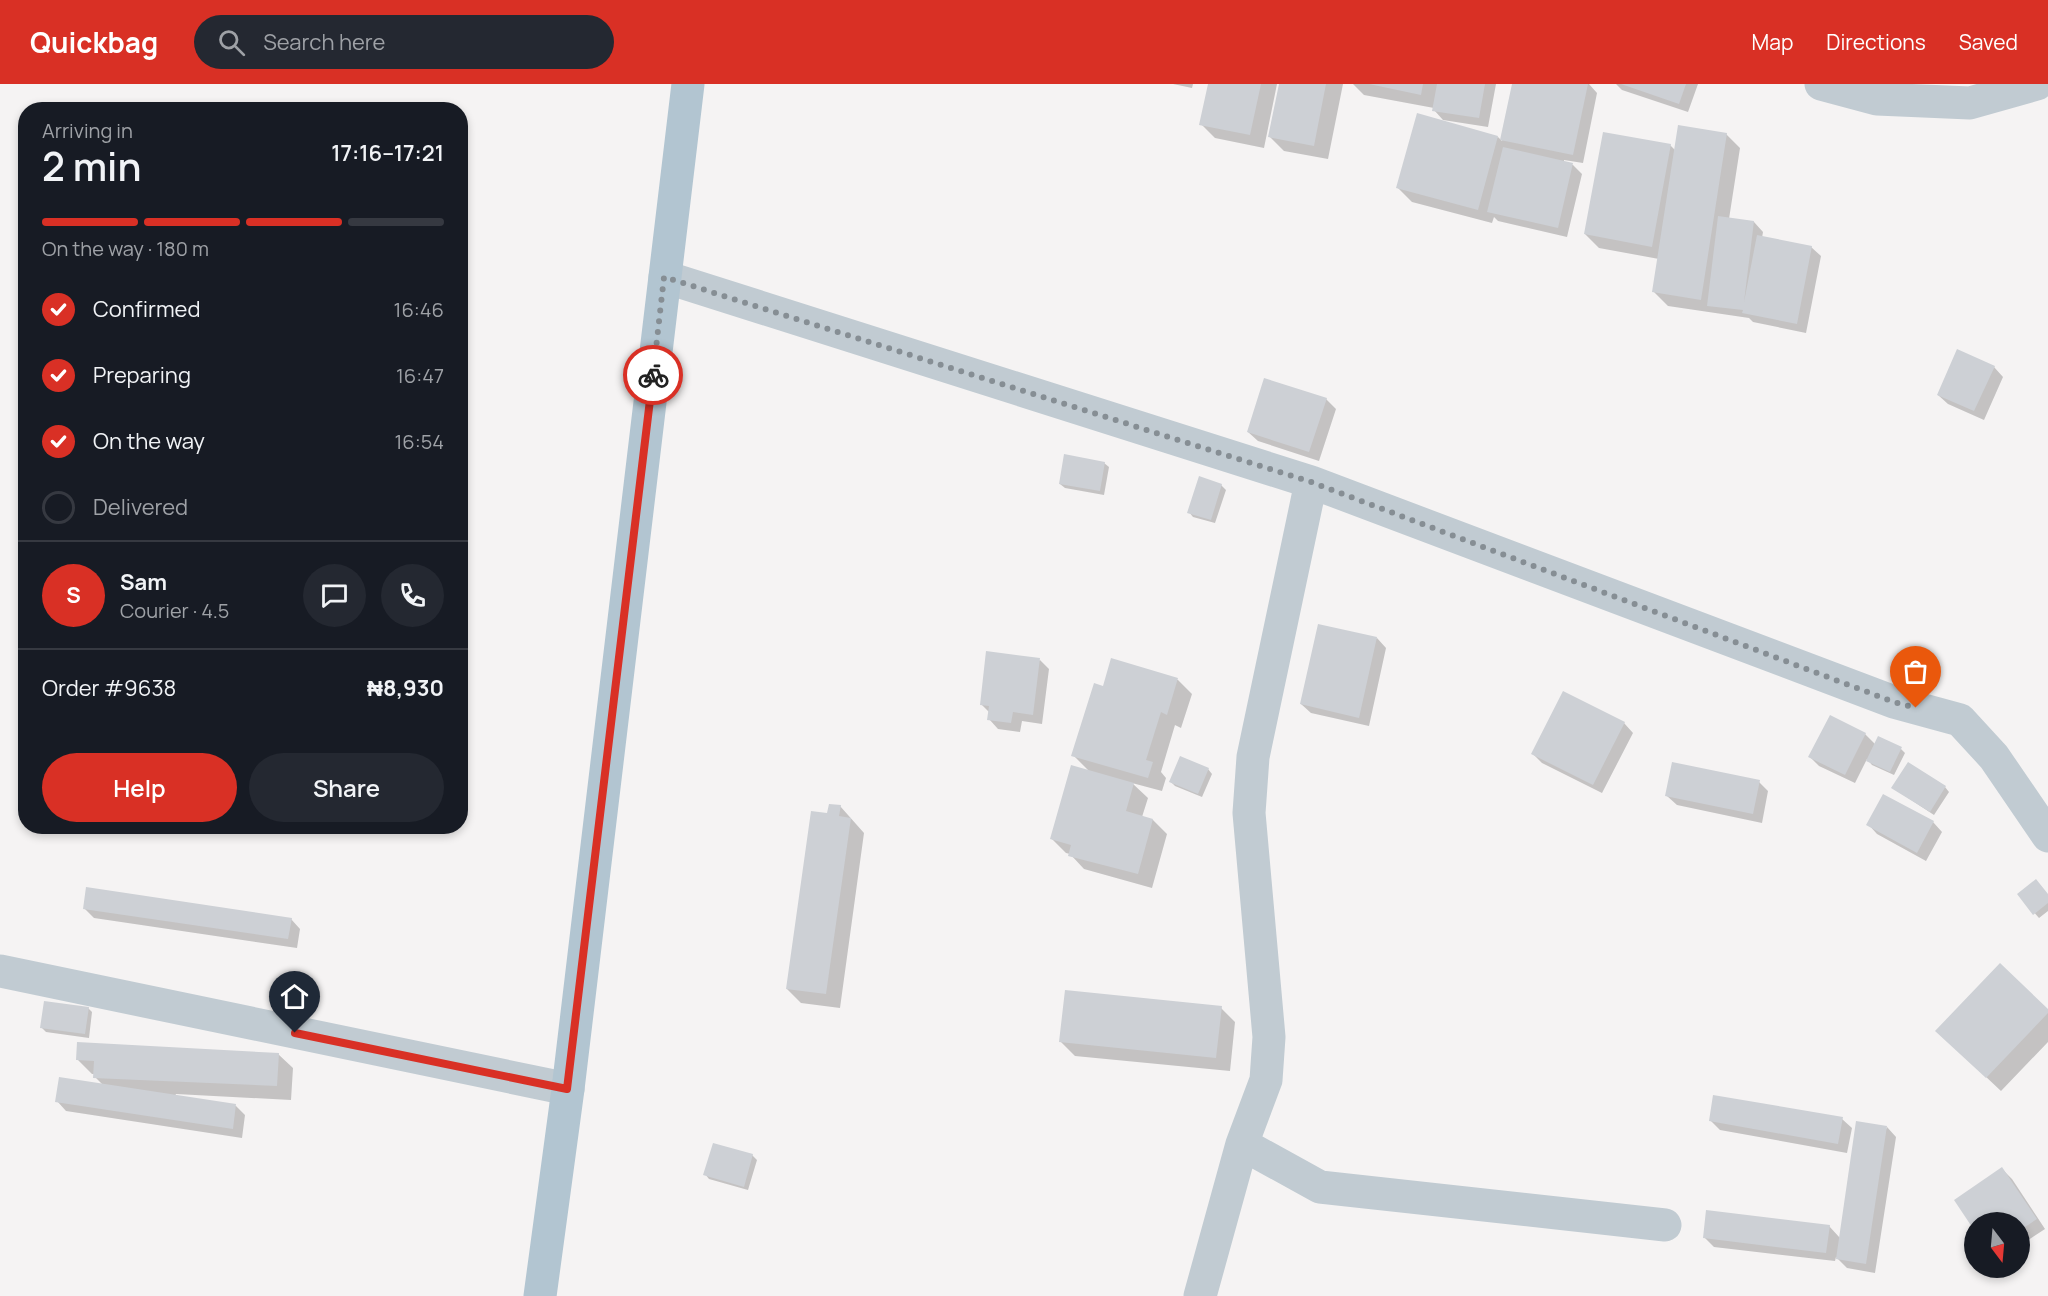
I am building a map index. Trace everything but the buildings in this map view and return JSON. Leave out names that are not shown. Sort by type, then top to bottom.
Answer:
[{"type":"main road","points":[[540,1296],[688,84]]},
{"type":"street","points":[[1821,84],[1877,99],[1970,103],[2037,84]]},
{"type":"street","points":[[664,277],[1311,482],[1894,702],[1960,720],[1994,758],[2048,836]]},
{"type":"street","points":[[1200,1296],[1242,1144],[1266,1080],[1269,1037],[1249,813],[1253,757],[1311,482]]},
{"type":"street","points":[[0,971],[567,1089]]},
{"type":"street","points":[[1242,1144],[1320,1187],[1665,1225]]},
{"type":"way so far","points":[[653,375],[664,277],[1311,482],[1894,702],[1916,708]]},
{"type":"route","points":[[295,1033],[567,1089],[653,375]]}]
